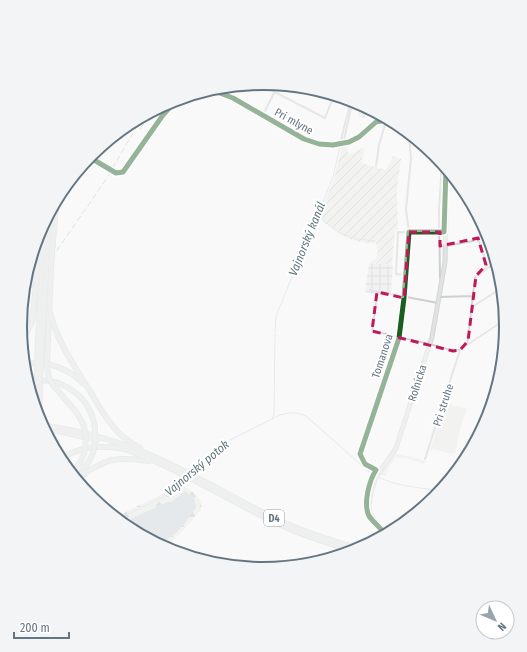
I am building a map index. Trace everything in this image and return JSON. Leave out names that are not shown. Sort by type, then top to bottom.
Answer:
[{"type":"highway","points":[[55,214],[51,267],[47,365],[49,378],[52,385],[77,412],[84,426],[86,438],[84,454],[80,463],[75,469]]},
{"type":"highway","points":[[37,393],[49,225]]},
{"type":"highway","points":[[38,337],[44,238]]},
{"type":"highway","points":[[27,331],[32,322],[38,256]]},
{"type":"highway","points":[[36,285],[39,364]]},
{"type":"highway","points":[[42,332],[50,291]]},
{"type":"highway","points":[[49,308],[52,323],[60,341],[92,395],[117,431],[124,438],[150,455]]},
{"type":"highway","points":[[30,364],[47,364],[63,369],[76,378],[92,395]]},
{"type":"highway","points":[[34,380],[53,381],[65,385],[78,395],[88,407],[93,417],[96,438],[93,452],[88,463],[79,474]]},
{"type":"highway","points":[[38,380],[38,397]]},
{"type":"highway","name":"D4","points":[[49,426],[108,440],[150,455],[184,473]]},
{"type":"highway","name":"D4","points":[[50,429],[125,449],[192,476],[280,521],[318,536],[350,546]]},
{"type":"highway","points":[[66,456],[90,446],[109,446],[125,449]]},
{"type":"highway","points":[[80,475],[97,465],[113,459],[130,458],[155,461]]},
{"type":"highway","name":"D4","points":[[192,476],[279,524],[317,540],[345,548]]},
{"type":"street","points":[[271,90],[325,118],[332,100]]},
{"type":"street","points":[[263,115],[275,92]]},
{"type":"street","name":"Pri mlyne","points":[[222,93],[228,95],[314,143],[324,145],[342,144],[359,137],[377,122],[382,121]]},
{"type":"street","points":[[342,144],[351,107]]},
{"type":"street","points":[[95,160],[115,172],[120,174],[123,172],[167,111]]},
{"type":"street","points":[[376,166],[384,122]]},
{"type":"street","name":"Tomanova","points":[[377,476],[365,464],[360,454],[399,338],[404,298],[409,232],[406,208],[411,158],[409,140]]},
{"type":"street","name":"Roľnícka","points":[[442,171],[439,208],[442,269]]},
{"type":"street","name":"Roľnícka","points":[[377,476],[397,446],[430,344],[439,297],[446,247],[447,177]]},
{"type":"street","points":[[406,275],[396,274],[398,232],[446,233]]},
{"type":"street","points":[[440,248],[473,241],[482,235]]},
{"type":"street","points":[[478,238],[486,265],[485,270]]},
{"type":"street","points":[[486,265],[490,267]]},
{"type":"street","points":[[467,345],[476,276],[490,267]]},
{"type":"street","points":[[370,290],[404,298],[438,303]]},
{"type":"street","points":[[472,307],[497,291]]},
{"type":"street","points":[[377,292],[372,331],[430,344],[453,352],[460,350],[500,323]]},
{"type":"street","points":[[439,297],[473,296]]},
{"type":"street","name":"Pri struhe","points":[[425,459],[460,350]]},
{"type":"street","points":[[377,476],[371,493],[369,509],[372,516],[384,530]]},
{"type":"highlighted area","points":[[409,232],[440,232],[440,246],[478,238],[486,265],[476,276],[468,341],[460,350],[453,351],[372,331],[377,292],[404,298]]},
{"type":"shaded area","points":[[369,263],[393,265],[391,294],[378,292],[374,294],[365,292]]},
{"type":"shaded area","points":[[185,491],[194,497],[196,508],[178,531],[167,539],[159,538],[128,520],[167,502],[171,502]]},
{"type":"green space","points":[[359,110],[367,114],[364,118],[358,116]]},
{"type":"green space","points":[[346,145],[349,155],[365,147],[361,163],[386,170],[393,156],[401,159],[397,191],[398,230],[395,230],[392,265],[369,263],[376,258],[378,249],[376,243],[360,242],[348,238],[327,225],[318,217],[334,179],[342,146]]},
{"type":"green space","points":[[35,265],[36,278],[31,285]]},
{"type":"green space","points":[[445,403],[467,409],[459,433],[456,452],[452,454],[433,449],[429,453]]},
{"type":"green space","points":[[394,453],[427,461],[424,464],[406,458],[395,458],[387,470],[386,477],[379,473]]},
{"type":"green space","points":[[176,483],[178,485],[171,491],[172,496],[185,486],[197,496],[202,506],[201,510],[189,524],[170,543],[159,538],[179,531],[186,520],[171,502],[167,502],[128,520],[120,514],[164,493]]},
{"type":"green space","points":[[184,549],[228,559],[217,558]]},
{"type":"waterway","name":"Vajnorský kanál","points":[[275,332],[276,316],[333,177],[340,146]]},
{"type":"waterway","points":[[317,216],[340,233],[357,239],[375,241]]},
{"type":"waterway","name":"Vajnorský kanál","points":[[272,419],[274,413],[275,334]]},
{"type":"waterway","name":"Vajnorský potok","points":[[192,472],[226,442],[280,415],[293,413],[306,416],[368,471],[376,476],[394,483],[434,490]]},
{"type":"waterway","name":"Vajnorský potok","points":[[123,516],[171,493],[185,478]]},
{"type":"railway","points":[[140,129],[146,121]]},
{"type":"railway","points":[[30,289],[105,181],[137,126]]},
{"type":"cycle path","points":[[221,94],[233,98],[304,139],[319,144],[333,145],[349,142],[359,137],[376,122],[382,121]]},
{"type":"cycle path","points":[[95,160],[116,173],[123,172],[167,111]]},
{"type":"cycle path","points":[[382,531],[369,516],[367,511],[368,493],[371,480],[376,470],[365,464],[360,454],[399,338],[404,298],[409,232],[444,232],[446,176]]}]
